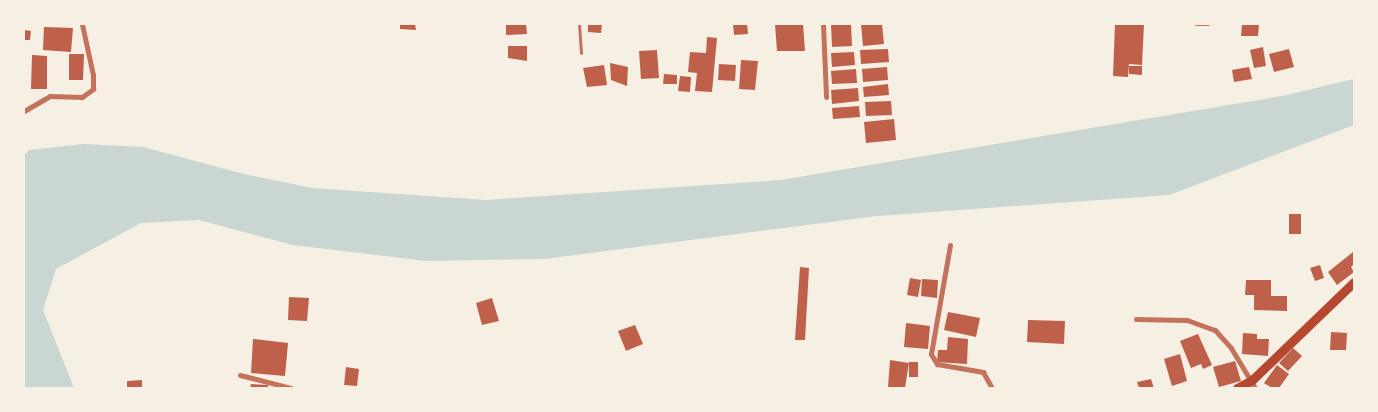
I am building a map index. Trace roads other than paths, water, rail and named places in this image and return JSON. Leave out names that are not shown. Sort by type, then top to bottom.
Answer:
[{"type":"main road","points":[[1237,388],[1253,384],[1354,282]]},
{"type":"street","points":[[24,111],[50,96],[82,97],[92,89],[93,75],[82,24]]},
{"type":"street","points":[[823,24],[826,97]]},
{"type":"street","points":[[950,245],[931,354],[937,364],[983,372],[992,388]]},
{"type":"street","points":[[1136,319],[1186,320],[1215,330],[1253,384]]},
{"type":"street","points":[[240,375],[291,388]]},
{"type":"lane","points":[[579,24],[581,54]]},
{"type":"lane","points":[[1196,24],[1208,24]]}]
